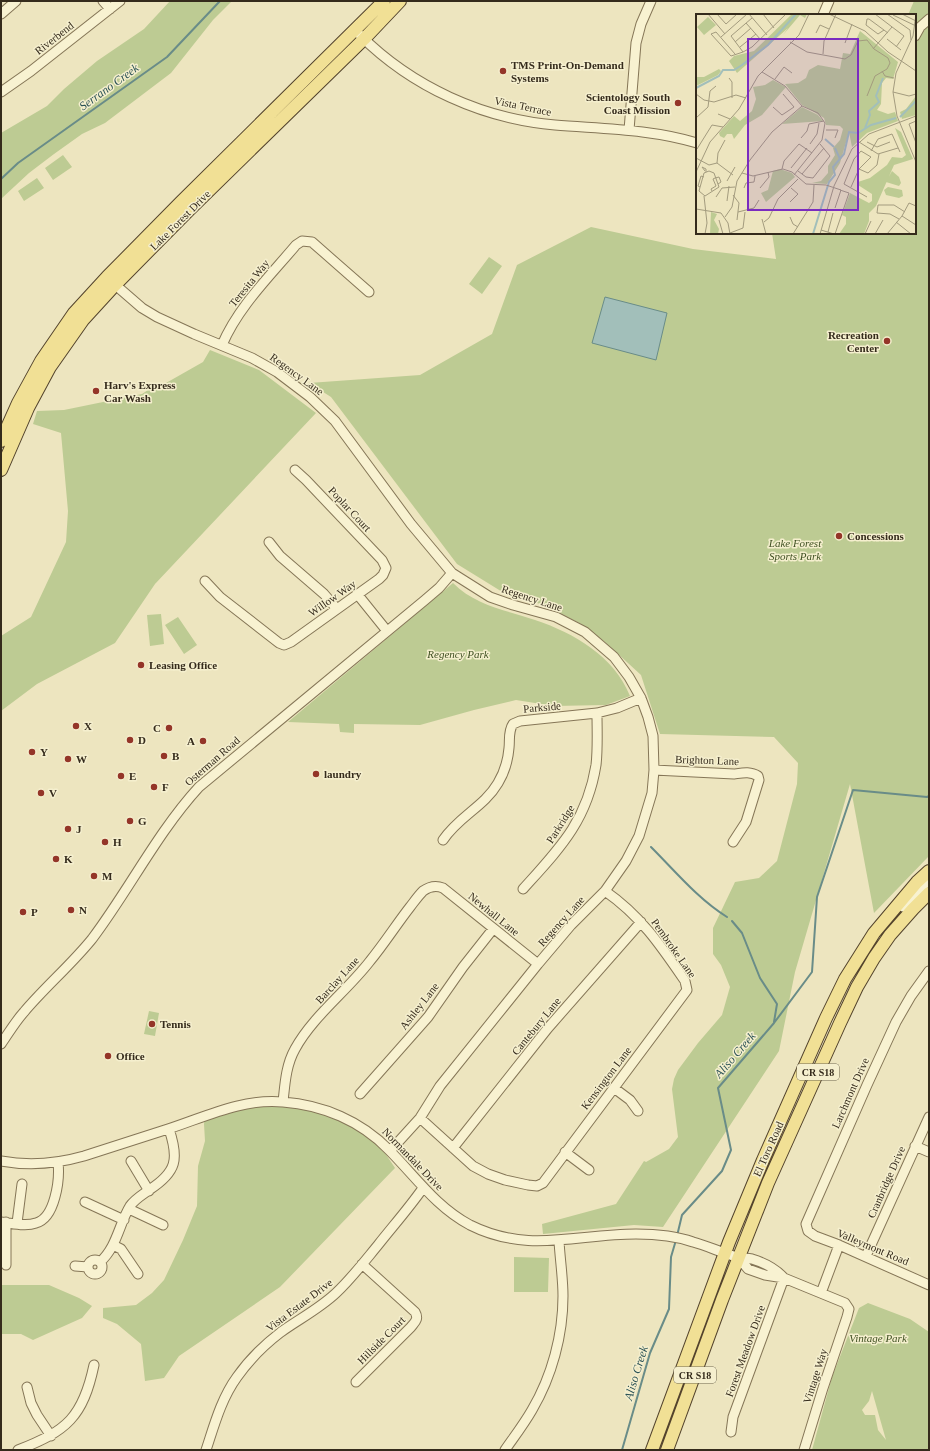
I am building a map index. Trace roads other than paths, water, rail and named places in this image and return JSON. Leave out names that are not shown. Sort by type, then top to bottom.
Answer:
[{"type":"main road","name":"Lake Forest Drive","points":[[359,35],[384,1]]},
{"type":"main road","name":"Lake Forest Drive","points":[[1,470],[28,408],[50,367],[111,281],[181,202],[359,35],[400,1]]},
{"type":"main road","name":"Lake Forest Drive","points":[[1,441],[18,403],[40,361],[74,313],[111,281]]},
{"type":"main road","name":"El Toro Road","points":[[652,1450],[725,1252],[763,1160],[845,979],[874,933],[917,882],[929,871]]},
{"type":"main road","name":"El Toro Road","points":[[667,1450],[738,1258],[768,1183],[857,987],[890,935],[929,893]]},
{"type":"street","points":[[1,14],[16,1]]},
{"type":"street","points":[[103,1],[110,9]]},
{"type":"street","name":"Riverbend","points":[[1,92],[120,1]]},
{"type":"street","points":[[629,130],[636,43],[641,24],[651,1]]},
{"type":"street","points":[[823,14],[829,1]]},
{"type":"street","points":[[916,34],[920,27],[929,19]]},
{"type":"street","name":"Vista Terrace","points":[[359,35],[396,66],[426,85],[455,100],[492,113],[545,124],[655,133],[696,143]]},
{"type":"street","name":"Teresita Way","points":[[222,345],[233,323],[245,306],[296,245],[302,241],[312,242],[369,292]]},
{"type":"street","name":"Regency Lane","points":[[111,281],[142,308],[157,317],[252,358],[277,372],[310,397],[335,421],[411,524],[452,573],[490,597],[556,617],[585,632],[614,657],[629,677],[641,698],[653,736],[654,770],[652,793],[639,836],[626,861],[605,891],[571,925],[538,964],[440,1086],[420,1118],[390,1151]]},
{"type":"street","name":"Poplar Court","points":[[295,470],[382,560],[385,565]]},
{"type":"street","points":[[269,542],[280,556],[324,594],[338,609]]},
{"type":"street","name":"Willow Way","points":[[205,581],[220,597],[279,643],[284,645],[291,642],[384,575],[386,568],[385,565]]},
{"type":"street","name":"Osterman Road","points":[[1,1044],[23,1012],[64,971],[91,939],[172,820],[199,787],[434,592],[452,573]]},
{"type":"street","points":[[358,595],[387,631]]},
{"type":"street","name":"Parkside","points":[[443,840],[454,825],[485,800],[499,782],[508,755],[510,730],[513,724],[520,721],[597,713],[617,708],[641,698]]},
{"type":"street","name":"Parkridge","points":[[524,889],[558,850],[583,811],[591,788],[596,764],[597,713]]},
{"type":"street","name":"Brighton Lane","points":[[654,770],[734,774],[754,773],[758,776],[759,780],[746,822],[733,842]]},
{"type":"street","points":[[888,916],[902,908],[925,884],[929,882]]},
{"type":"street","name":"Newhall Lane","points":[[433,886],[443,888],[538,964]]},
{"type":"street","name":"Barclay Lane","points":[[283,1102],[286,1076],[290,1060],[304,1036],[370,962],[422,892],[433,886]]},
{"type":"street","name":"Pembroke Lane","points":[[605,891],[641,922],[654,937],[685,981],[687,988]]},
{"type":"street","name":"Cantebury Lane","points":[[453,1148],[548,1028],[641,922]]},
{"type":"street","name":"Ashley Lane","points":[[360,1094],[428,1017],[463,967],[493,929]]},
{"type":"street","name":"Larchmont Drive","points":[[808,1231],[806,1224],[874,1067],[896,1022],[911,996],[929,971]]},
{"type":"street","name":"Kensington Lane","points":[[453,1148],[473,1166],[488,1174],[505,1180],[528,1185],[537,1186],[543,1183],[686,993],[687,988]]},
{"type":"street","points":[[614,1088],[630,1100],[638,1111]]},
{"type":"street","name":"Normandale Drive","points":[[1,1161],[26,1164],[58,1162],[84,1156],[251,1103],[283,1102],[309,1106],[338,1115],[369,1132],[390,1151],[423,1188],[442,1206],[456,1217],[483,1231],[500,1237],[521,1241],[559,1241],[629,1234],[659,1235],[691,1241],[725,1252],[738,1258],[748,1269],[764,1275],[784,1278],[845,1303],[849,1309]]},
{"type":"street","name":"Cranbridge Drive","points":[[866,1256],[929,1117]]},
{"type":"street","points":[[420,1118],[453,1148]]},
{"type":"street","points":[[75,1266],[88,1267],[91,1273],[96,1274],[102,1269],[100,1262],[106,1257],[113,1245],[129,1209],[136,1199],[162,1181],[173,1166],[175,1151],[169,1129]]},
{"type":"street","points":[[916,1146],[929,1152]]},
{"type":"street","points":[[565,1152],[589,1170]]},
{"type":"street","points":[[131,1161],[149,1191]]},
{"type":"street","points":[[6,1265],[4,1222],[34,1224],[42,1221],[48,1215],[59,1175],[58,1162]]},
{"type":"street","points":[[17,1223],[22,1184]]},
{"type":"street","name":"Vista Estate Drive","points":[[206,1450],[222,1404],[236,1378],[252,1358],[278,1335],[335,1294],[362,1264],[423,1188]]},
{"type":"street","points":[[85,1202],[124,1220]]},
{"type":"street","points":[[129,1209],[164,1225]]},
{"type":"street","name":"Valleymont Road","points":[[808,1231],[815,1236],[866,1256],[929,1285]]},
{"type":"street","points":[[505,1450],[523,1425],[540,1394],[556,1350],[563,1297],[559,1241]]},
{"type":"street","points":[[113,1245],[121,1249],[138,1274]]},
{"type":"street","points":[[820,1293],[839,1245]]},
{"type":"street","name":"Hillside Court","points":[[356,1382],[411,1327],[416,1321],[417,1316],[415,1312],[362,1264]]},
{"type":"street","name":"Forest Meadow Drive","points":[[731,1432],[733,1417],[784,1278]]},
{"type":"street","name":"Vintage Way","points":[[804,1450],[849,1309]]},
{"type":"street","points":[[18,1450],[51,1436],[72,1418],[85,1396],[94,1365]]},
{"type":"street","points":[[27,1387],[31,1403],[51,1436]]},
{"type":"water","points":[[605,297],[667,313],[656,360],[592,343]]},
{"type":"waterway","name":"Serrano Creek","points":[[1,179],[18,163],[167,57],[220,1]]},
{"type":"waterway","name":"Aliso Creek","points":[[677,1236],[682,1215],[722,1171],[731,1150],[718,1088],[774,1023],[812,972],[817,897],[853,790],[929,796]]},
{"type":"waterway","points":[[651,847],[706,902],[727,917]]},
{"type":"waterway","points":[[732,921],[742,933],[760,978],[777,1004],[774,1022]]},
{"type":"waterway","name":"Aliso Creek","points":[[622,1450],[650,1353],[669,1309],[671,1257],[676,1240]]},
{"type":"place","name":"TMS Print-On-Demand Systems","points":[[503,71]]},
{"type":"place","name":"Scientology South Coast Mission","points":[[678,103]]},
{"type":"place","name":"Recreation Center","points":[[887,341]]},
{"type":"place","name":"Harv's Express Car Wash","points":[[96,391]]},
{"type":"place","name":"Concessions","points":[[839,536]]},
{"type":"place","name":"Leasing Office","points":[[141,665]]},
{"type":"place","name":"X","points":[[76,726]]},
{"type":"place","name":"C","points":[[169,728]]},
{"type":"place","name":"D","points":[[130,740]]},
{"type":"place","name":"A","points":[[203,741]]},
{"type":"place","name":"Y","points":[[32,752]]},
{"type":"place","name":"B","points":[[164,756]]},
{"type":"place","name":"W","points":[[68,759]]},
{"type":"place","name":"laundry","points":[[316,774]]},
{"type":"place","name":"E","points":[[121,776]]},
{"type":"place","name":"F","points":[[154,787]]},
{"type":"place","name":"V","points":[[41,793]]},
{"type":"place","name":"G","points":[[130,821]]},
{"type":"place","name":"J","points":[[68,829]]},
{"type":"place","name":"H","points":[[105,842]]},
{"type":"place","name":"K","points":[[56,859]]},
{"type":"place","name":"M","points":[[94,876]]},
{"type":"place","name":"N","points":[[71,910]]},
{"type":"place","name":"P","points":[[23,912]]},
{"type":"place","name":"Tennis","points":[[152,1024]]},
{"type":"place","name":"Office","points":[[108,1056]]},
{"type":"park label","name":"Lake Forest Sports Park","points":[[795,549]]},
{"type":"park label","name":"Regency Park","points":[[458,654]]},
{"type":"park label","name":"Vintage Park","points":[[878,1338]]}]
